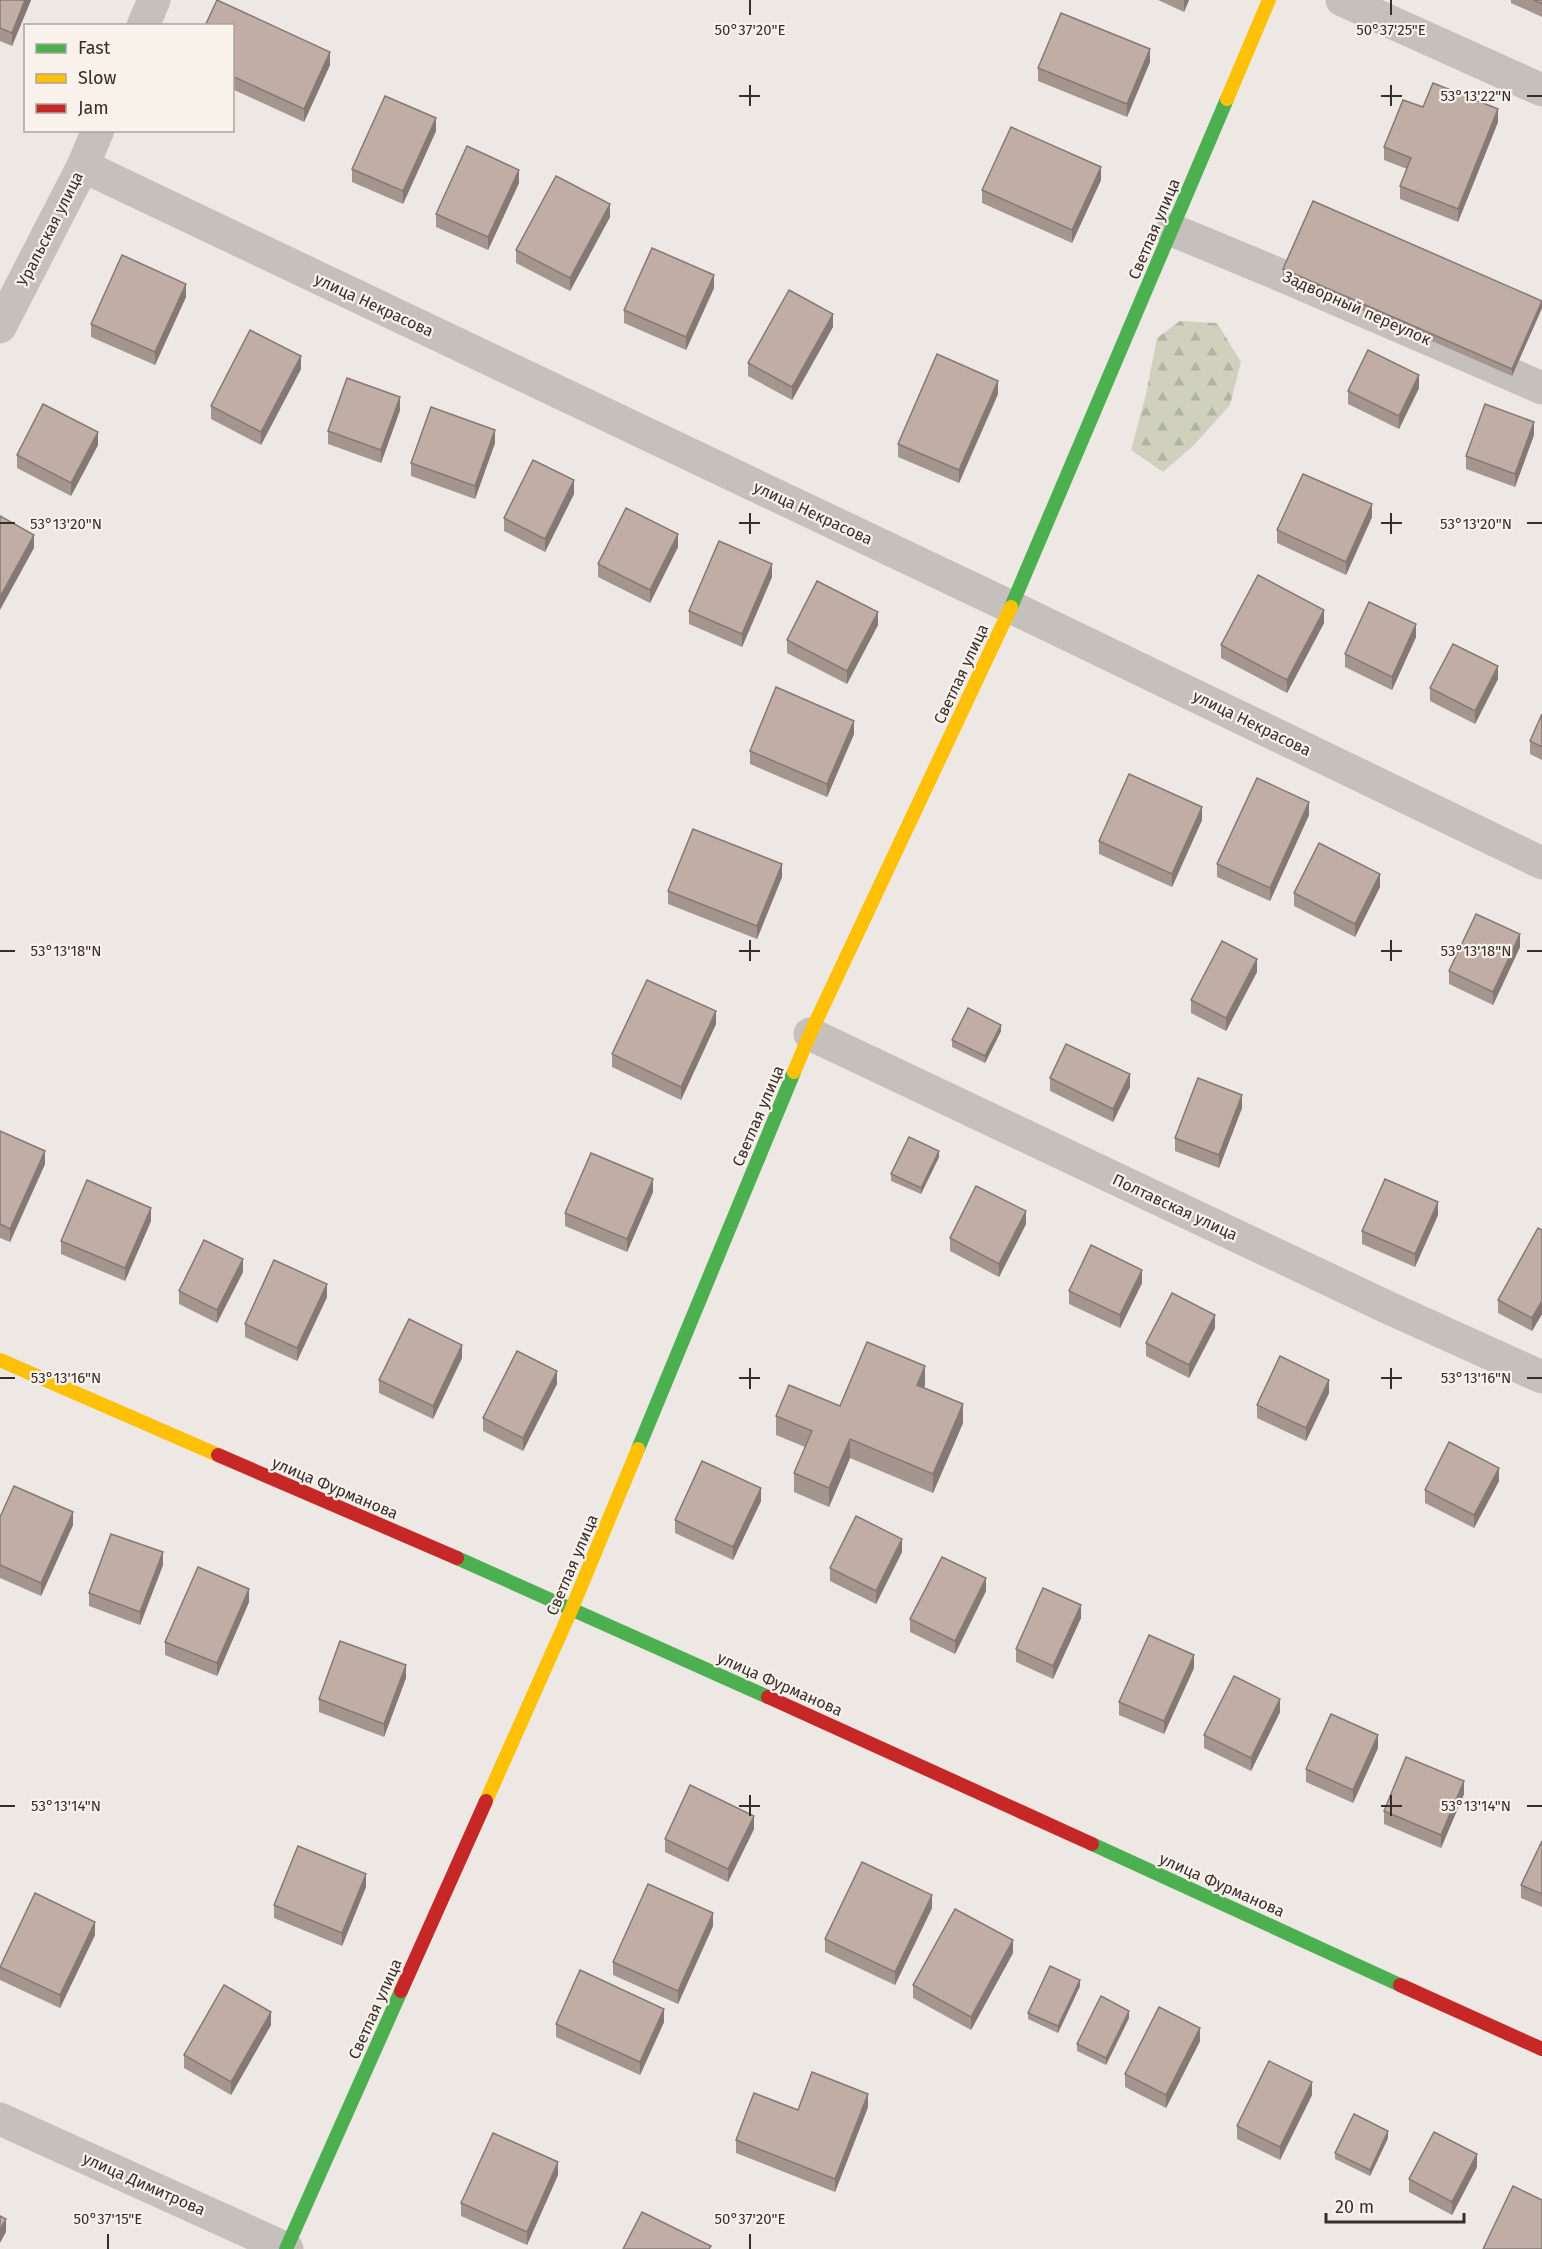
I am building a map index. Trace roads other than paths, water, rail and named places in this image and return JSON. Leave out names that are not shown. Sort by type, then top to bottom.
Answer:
[{"type":"main road","name":"Светлая улица","points":[[286,2249],[572,1608],[810,1034],[1011,607],[1269,0]]},
{"type":"main road","name":"улица Фурманова","points":[[0,1360],[572,1608],[1542,2049]]},
{"type":"street","points":[[144,24],[154,0]]},
{"type":"street","points":[[1342,0],[1542,90]]},
{"type":"street","name":"Уральская улица","points":[[0,327],[83,166],[97,132]]},
{"type":"street","name":"улица Некрасова","points":[[83,166],[1011,607],[1542,863]]},
{"type":"street","name":"Задворный переулок","points":[[1172,230],[1542,388]]},
{"type":"street","name":"Полтавская улица","points":[[810,1034],[1389,1308],[1542,1377]]},
{"type":"street","name":"улица Димитрова","points":[[0,2119],[286,2249]]}]
